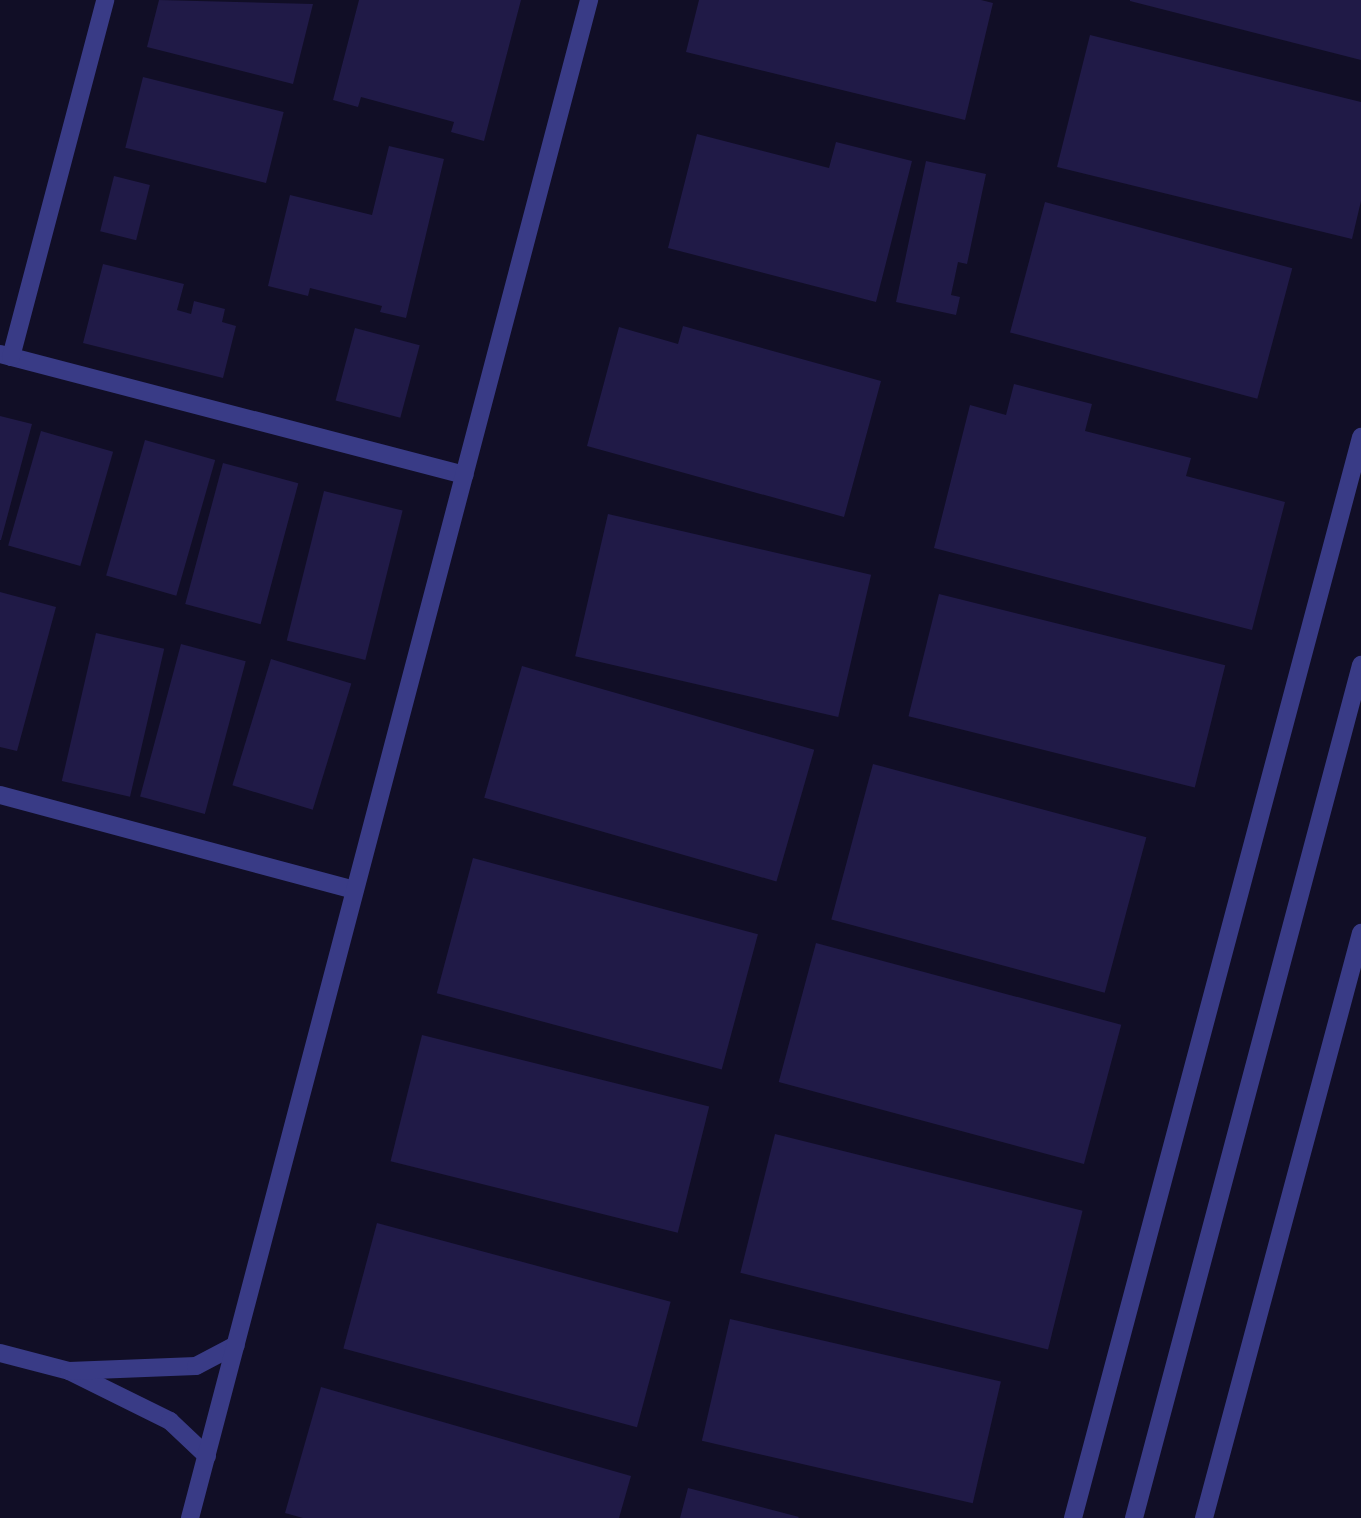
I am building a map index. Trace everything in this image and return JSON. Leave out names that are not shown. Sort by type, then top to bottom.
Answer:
[{"type":"street","points":[[104,0],[6,355],[464,475]]},
{"type":"street","points":[[190,1518],[589,0]]},
{"type":"street","points":[[1073,1518],[1361,437]]},
{"type":"street","points":[[1134,1518],[1361,665]]},
{"type":"street","points":[[0,795],[355,890]]},
{"type":"street","points":[[1204,1518],[1361,933]]},
{"type":"street","points":[[69,1371],[196,1366],[236,1345]]},
{"type":"street","points":[[0,1353],[69,1371],[170,1421],[207,1456]]},
{"type":"building","points":[[159,0],[313,4],[293,84],[147,47]]},
{"type":"building","points":[[359,0],[521,0],[484,141],[451,132],[454,122],[361,97],[358,107],[333,100]]},
{"type":"building","points":[[699,0],[981,0],[993,3],[965,120],[686,52]]},
{"type":"building","points":[[1361,0],[1361,60],[1130,1]]},
{"type":"building","points":[[1090,35],[1361,102],[1361,201],[1352,239],[1057,167]]},
{"type":"building","points":[[143,77],[284,112],[266,183],[125,148]]},
{"type":"building","points":[[697,134],[829,168],[836,142],[912,161],[876,302],[668,248]]},
{"type":"building","points":[[389,146],[444,159],[406,318],[380,312],[382,306],[310,288],[308,296],[268,286],[290,195],[372,215]]},
{"type":"building","points":[[926,161],[986,174],[967,264],[958,262],[951,295],[960,297],[956,315],[896,302]]},
{"type":"building","points":[[114,176],[150,185],[136,240],[100,231]]},
{"type":"building","points":[[1045,202],[1292,268],[1257,399],[1010,332]]},
{"type":"building","points":[[103,264],[184,284],[177,310],[191,314],[194,301],[225,309],[222,322],[236,326],[223,378],[83,343]]},
{"type":"building","points":[[683,326],[881,381],[844,517],[587,446],[619,327],[678,344]]},
{"type":"building","points":[[355,328],[420,345],[400,418],[336,400]]},
{"type":"building","points":[[1014,384],[1092,404],[1085,431],[1191,458],[1186,476],[1285,502],[1252,630],[934,548],[970,405],[1006,415]]},
{"type":"building","points":[[0,416],[32,424],[1,540],[0,540]]},
{"type":"building","points":[[41,431],[113,452],[80,566],[8,545]]},
{"type":"building","points":[[145,440],[215,460],[176,596],[106,576]]},
{"type":"building","points":[[223,463],[298,483],[261,624],[185,604]]},
{"type":"building","points":[[324,491],[403,511],[365,660],[287,640]]},
{"type":"building","points":[[608,514],[871,575],[838,717],[575,656]]},
{"type":"building","points":[[0,592],[56,607],[17,751],[0,747]]},
{"type":"building","points":[[939,594],[1225,665],[1195,788],[909,716]]},
{"type":"building","points":[[96,633],[164,649],[130,797],[62,781]]},
{"type":"building","points":[[181,644],[246,661],[205,814],[140,797]]},
{"type":"building","points":[[271,659],[351,684],[313,810],[232,785]]},
{"type":"building","points":[[522,666],[814,750],[776,881],[484,798]]},
{"type":"building","points":[[873,764],[1146,837],[1105,993],[831,920]]},
{"type":"building","points":[[473,858],[758,934],[722,1070],[437,993]]},
{"type":"building","points":[[816,943],[1121,1025],[1084,1164],[779,1082]]},
{"type":"building","points":[[422,1035],[709,1107],[678,1233],[391,1161]]},
{"type":"building","points":[[775,1134],[1083,1211],[1048,1349],[740,1273]]},
{"type":"building","points":[[377,1223],[671,1302],[637,1427],[343,1349]]},
{"type":"building","points":[[730,1319],[1001,1382],[973,1503],[702,1441]]},
{"type":"building","points":[[321,1387],[631,1476],[619,1518],[303,1518],[285,1513]]},
{"type":"building","points":[[688,1488],[799,1517],[680,1518]]}]
